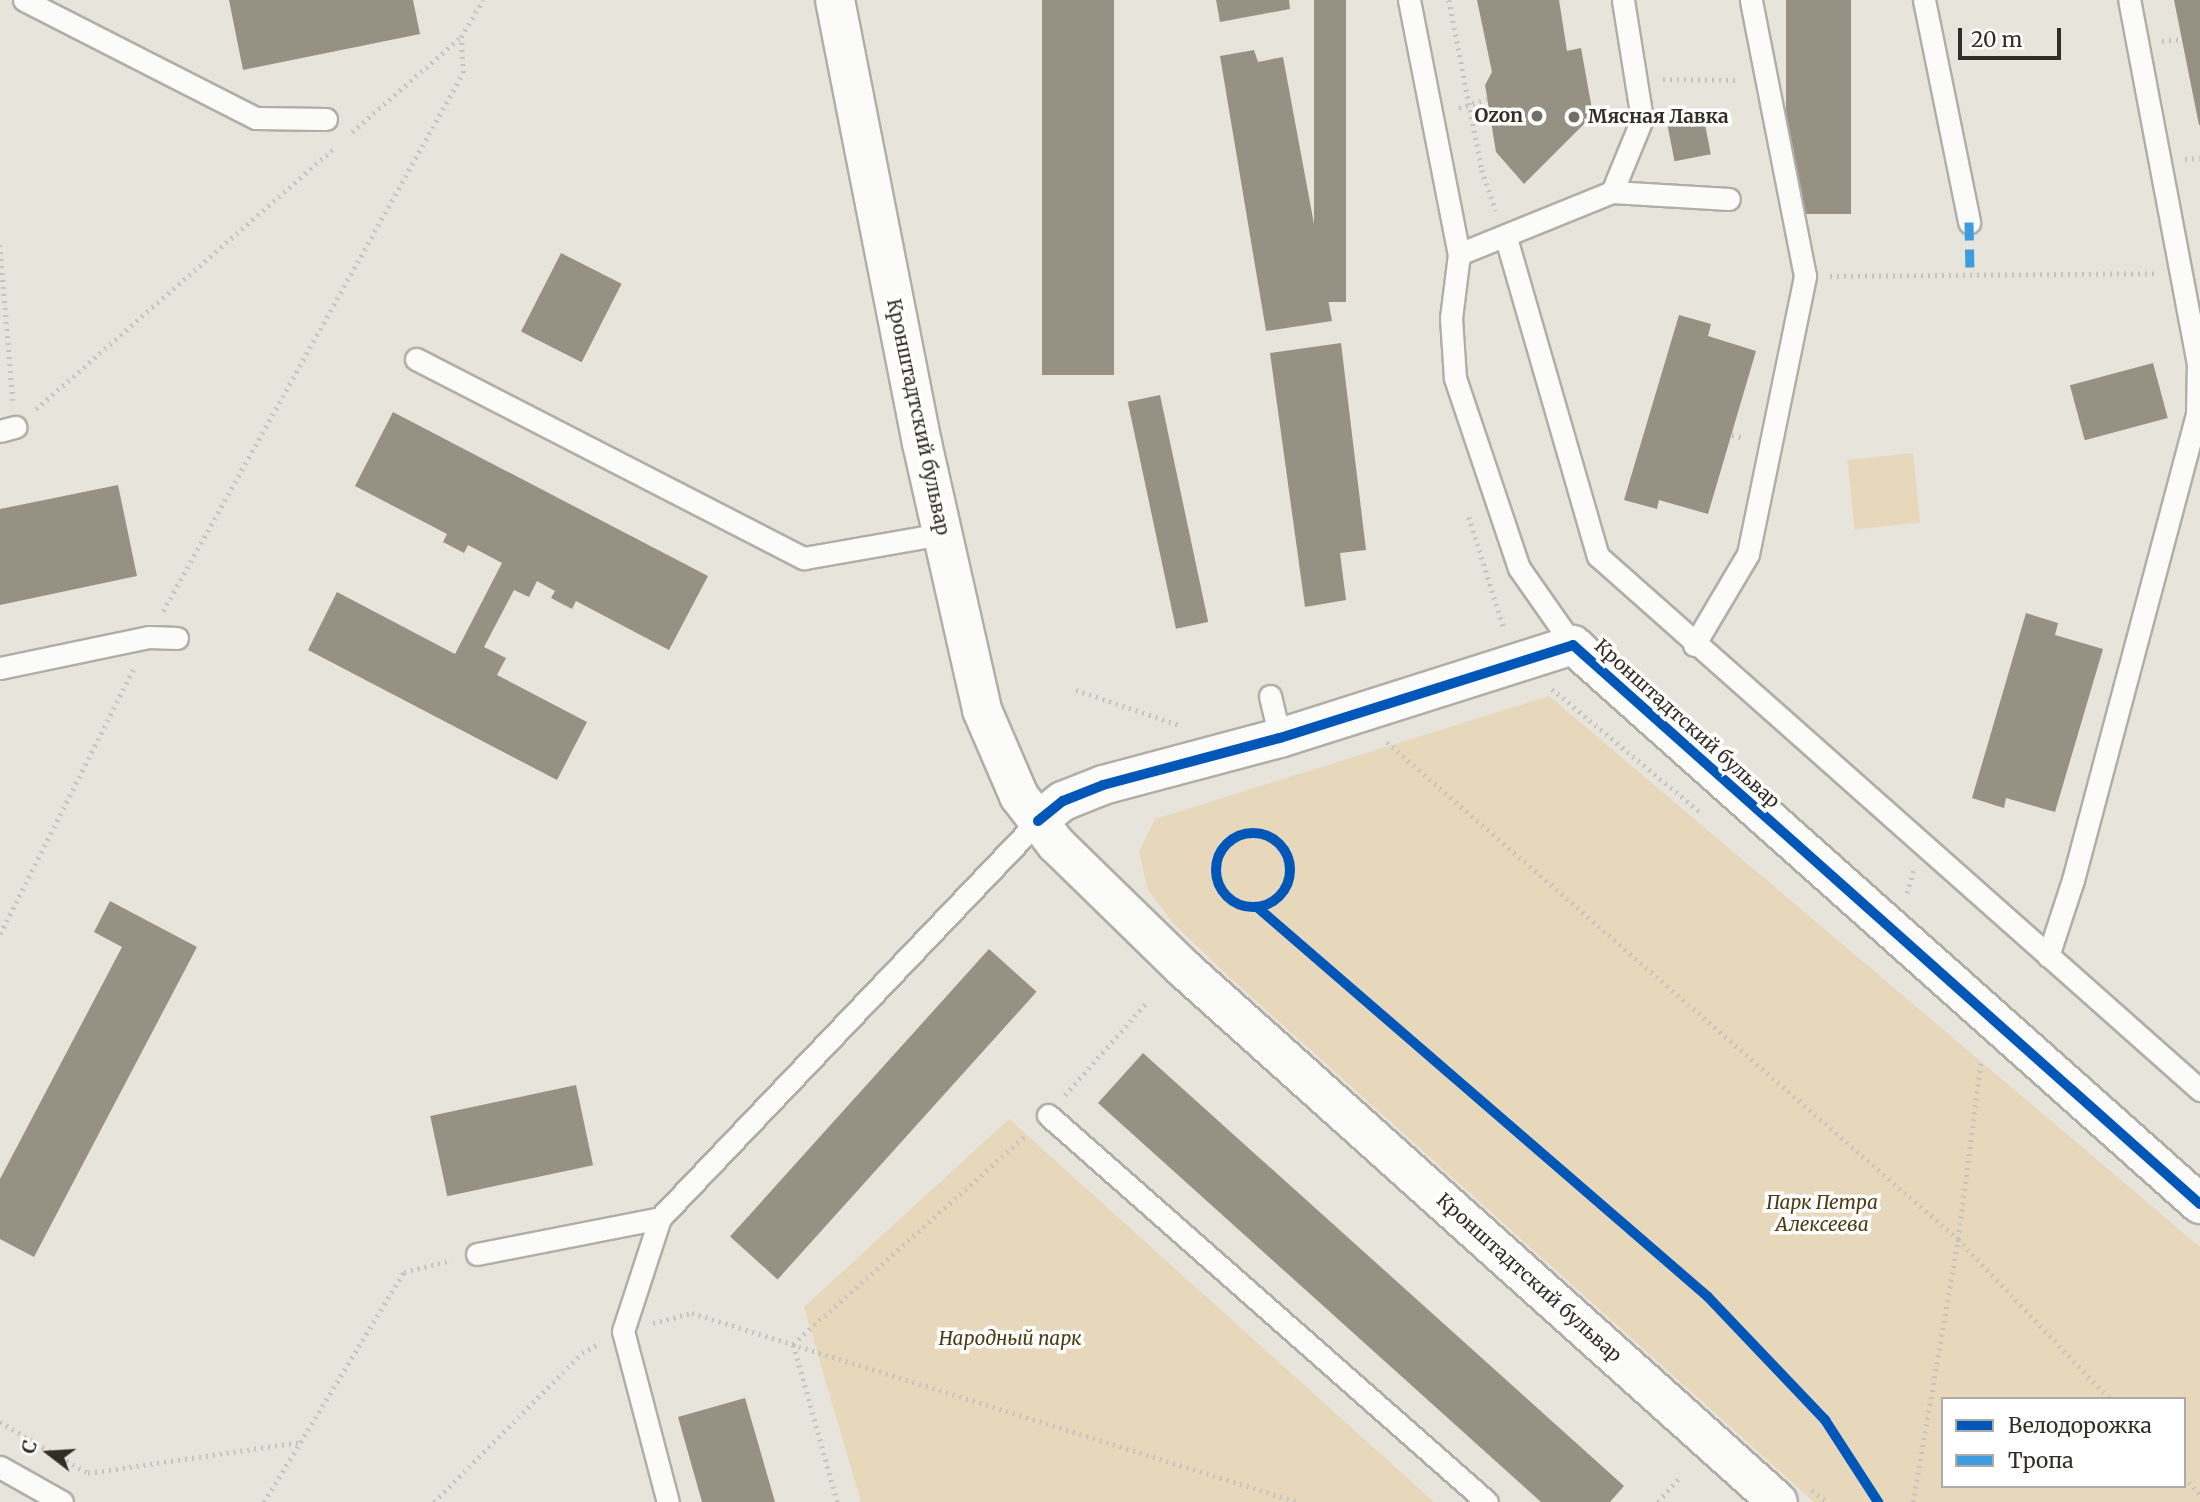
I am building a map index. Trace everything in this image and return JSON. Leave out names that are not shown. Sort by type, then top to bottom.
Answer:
[{"type":"main road","name":"Кронштадтский бульвар","points":[[835,0],[942,534],[982,710],[1018,796],[1038,821],[1183,968],[1792,1493]]},
{"type":"main road","name":"Кронштадтский бульвар","points":[[1038,821],[1063,801],[1103,785],[1280,738],[1573,645],[1896,938],[2200,1205]]},
{"type":"lane","points":[[23,0],[256,118],[326,119]]},
{"type":"lane","points":[[1409,0],[1459,254],[1451,318],[1455,378],[1519,568],[1573,645]]},
{"type":"lane","points":[[1612,192],[1642,119],[1623,0]]},
{"type":"lane","points":[[1694,645],[1748,554],[1805,276],[1751,0]]},
{"type":"lane","points":[[1924,0],[1969,222]]},
{"type":"lane","points":[[2048,956],[2073,880],[2197,414],[2198,364],[2129,0]]},
{"type":"lane","points":[[1459,254],[1506,238],[1612,192],[1729,199]]},
{"type":"lane","points":[[1506,238],[1598,556],[1694,645],[1920,840],[2200,1090]]},
{"type":"lane","points":[[416,359],[804,558],[942,534]]},
{"type":"lane","points":[[0,668],[149,637],[177,638]]},
{"type":"lane","points":[[1270,696],[1280,738]]},
{"type":"lane","points":[[668,1502],[623,1331],[660,1218],[1038,821]]},
{"type":"lane","points":[[1048,1115],[1486,1502]]},
{"type":"lane","points":[[477,1254],[660,1218]]},
{"type":"lane","points":[[0,1467],[62,1502]]},
{"type":"path","points":[[8,429],[461,37],[483,0]]},
{"type":"path","points":[[1449,0],[1482,170],[1506,238]]},
{"type":"path","points":[[0,934],[149,637],[463,73],[461,37]]},
{"type":"path","points":[[1636,79],[1767,80]]},
{"type":"path","points":[[1469,106],[1487,99]]},
{"type":"path","points":[[0,244],[8,429]]},
{"type":"path","points":[[1805,276],[2181,273]]},
{"type":"path","points":[[1465,505],[1505,631],[1498,638]]},
{"type":"path","points":[[1547,685],[1707,817]]},
{"type":"path","points":[[1076,690],[1185,727]]},
{"type":"path","points":[[1371,743],[1396,735]]},
{"type":"path","points":[[1384,739],[1958,1240],[2107,1397]]},
{"type":"path","points":[[1896,938],[1920,840]]},
{"type":"path","points":[[793,1344],[1048,1115],[1146,1003]]},
{"type":"path","points":[[1913,1502],[1958,1240],[1989,1020]]},
{"type":"path","points":[[264,1502],[404,1272],[477,1254]]},
{"type":"path","points":[[435,1502],[582,1353],[623,1331],[692,1313],[1298,1502]]},
{"type":"path","points":[[793,1344],[837,1502]]},
{"type":"path","points":[[0,1422],[88,1473],[300,1442]]},
{"type":"path","points":[[1658,1502],[1679,1478]]},
{"type":"path","points":[[2186,1480],[2200,1494]]},
{"type":"path","points":[[1792,1493],[1828,1502]]},
{"type":"green space","points":[[1913,453],[1920,523],[1855,530],[1847,460]]},
{"type":"green space","name":"Парк Петра Алексеева","points":[[1549,696],[2200,1247],[2200,1502],[1814,1502],[1227,975],[1173,923],[1148,890],[1139,852],[1155,819]]},
{"type":"green space","name":"Народный парк","points":[[1009,1119],[1434,1502],[861,1502],[804,1307]]},
{"type":"building","points":[[229,0],[413,0],[420,34],[243,70]]},
{"type":"building","points":[[1042,0],[1114,0],[1114,375],[1042,375]]},
{"type":"building","points":[[1216,0],[1289,0],[1290,9],[1220,22]]},
{"type":"building","points":[[1314,0],[1346,0],[1346,302],[1314,302]]},
{"type":"building","points":[[1477,0],[1559,0],[1567,51],[1581,48],[1593,115],[1524,184],[1496,152],[1485,85],[1492,72]]},
{"type":"building","points":[[1786,0],[1851,0],[1851,214],[1786,214]]},
{"type":"building","points":[[2174,0],[2200,0],[2200,125],[2199,125]]},
{"type":"building","points":[[1254,50],[1258,62],[1283,57],[1332,321],[1266,331],[1220,56]]},
{"type":"building","points":[[1703,114],[1711,154],[1675,161],[1667,121]]},
{"type":"building","points":[[561,253],[622,284],[582,362],[521,331]]},
{"type":"building","points":[[1679,315],[1711,324],[1708,336],[1756,351],[1708,514],[1659,500],[1657,509],[1624,500]]},
{"type":"building","points":[[1341,343],[1366,550],[1340,553],[1346,600],[1305,607],[1270,353]]},
{"type":"building","points":[[2153,363],[2168,418],[2085,440],[2070,385]]},
{"type":"building","points":[[1160,395],[1208,622],[1176,629],[1128,402]]},
{"type":"building","points":[[393,412],[708,576],[669,650],[576,601],[572,609],[551,598],[555,591],[537,581],[529,597],[514,590],[484,647],[506,658],[497,675],[587,722],[557,780],[308,650],[337,592],[455,654],[502,563],[468,545],[464,553],[443,542],[447,534],[355,486]]},
{"type":"building","points":[[118,485],[137,576],[0,605],[0,509]]},
{"type":"building","points":[[2026,613],[2058,623],[2055,635],[2103,649],[2055,812],[2006,798],[2004,808],[1972,798]]},
{"type":"building","points":[[110,901],[197,947],[34,1257],[0,1239],[0,1179],[122,947],[94,932]]},
{"type":"building","points":[[989,949],[1037,992],[778,1279],[730,1237]]},
{"type":"building","points":[[1143,1053],[1624,1486],[1610,1502],[1541,1502],[1098,1103]]},
{"type":"building","points":[[576,1085],[593,1165],[447,1196],[430,1116]]},
{"type":"building","points":[[745,1398],[775,1502],[702,1502],[678,1417]]},
{"type":"marked path","points":[[1969,222],[1970,272]]},
{"type":"cycle path","points":[[1038,821],[1063,801],[1103,785],[1280,738],[1573,645],[2200,1204]]},
{"type":"cycle path","points":[[1253,833],[1274,839],[1284,849],[1290,870],[1284,891],[1274,901],[1253,907],[1232,901],[1222,891],[1216,870],[1222,849],[1232,839],[1253,833]]},
{"type":"cycle path","points":[[1257,907],[1708,1297],[1825,1420],[1878,1502]]},
{"type":"place","name":"Ozon","points":[[1537,116]]},
{"type":"place","name":"Мясная Лавка","points":[[1574,117]]}]
